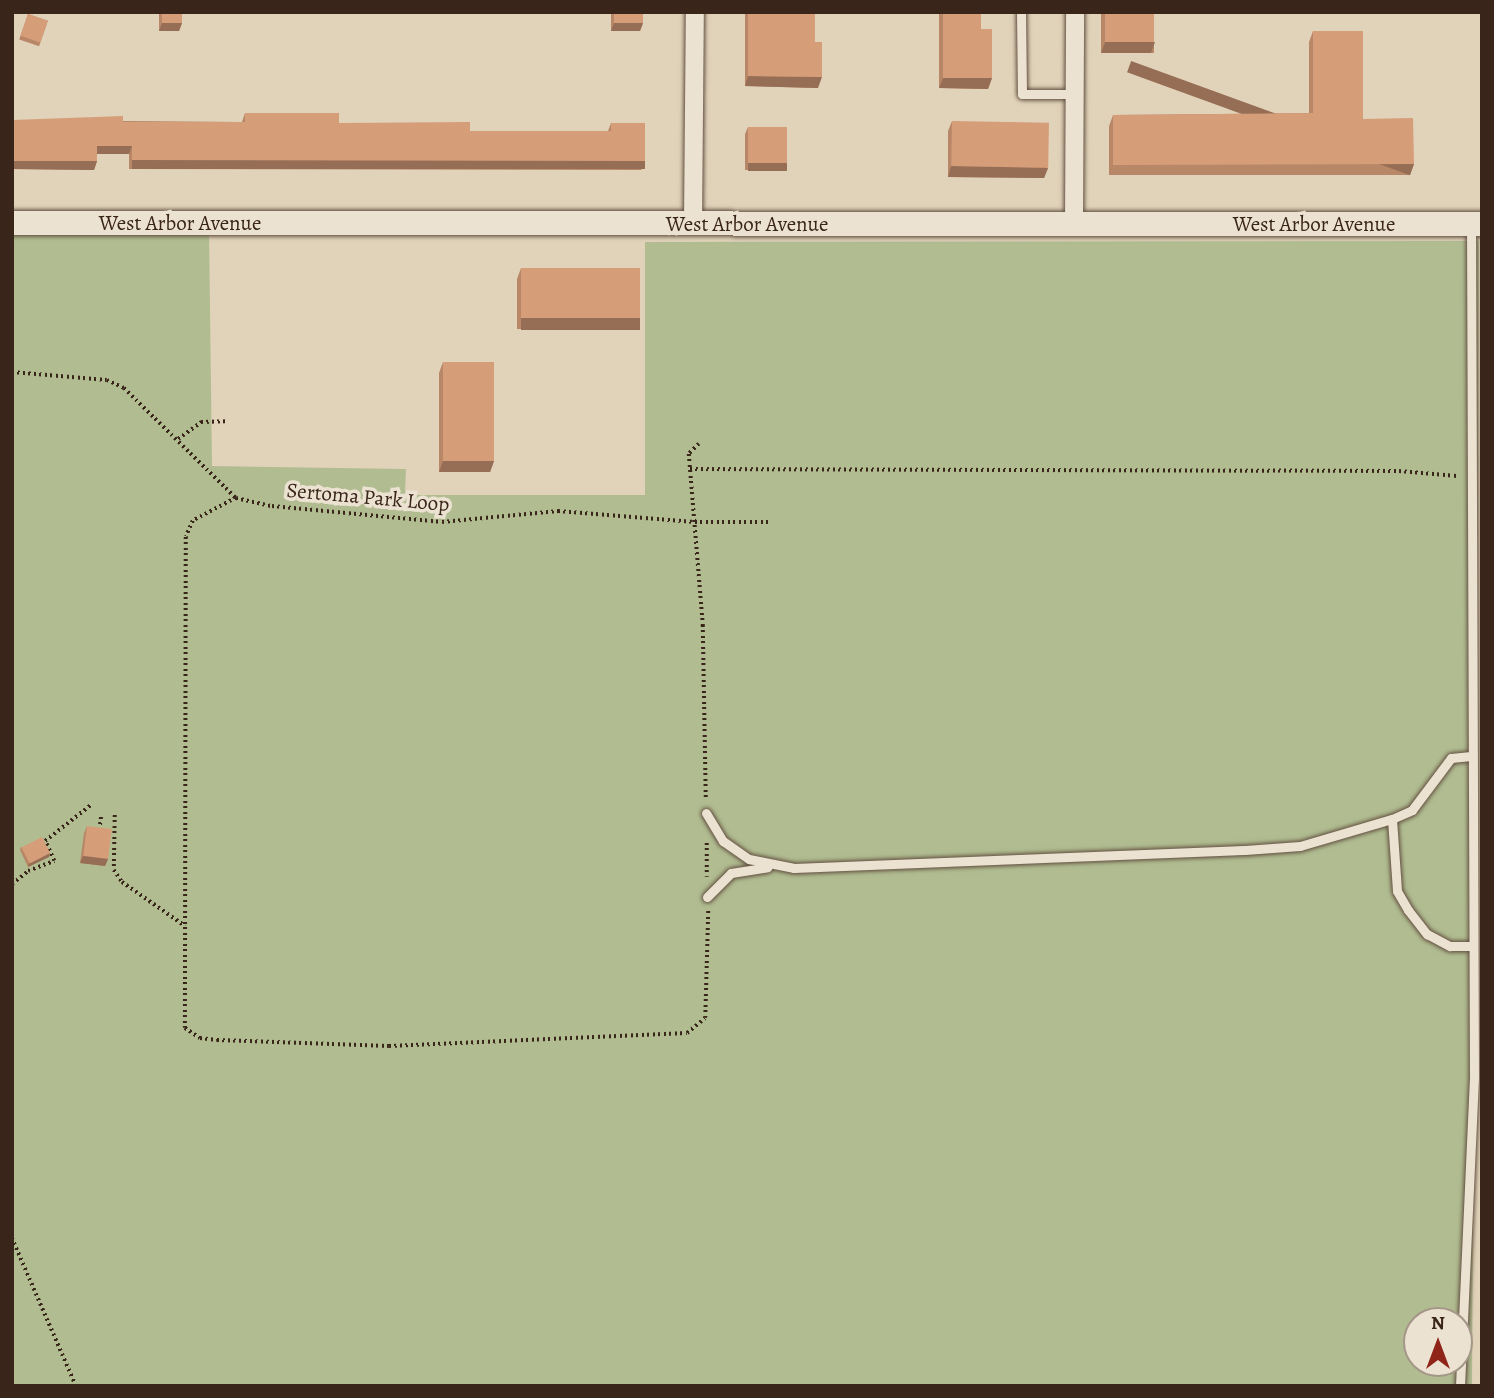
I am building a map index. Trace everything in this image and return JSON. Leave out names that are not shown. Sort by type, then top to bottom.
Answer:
[{"type":"main road","name":"West Arbor Avenue","points":[[12,223],[1476,224]]},
{"type":"street","points":[[693,224],[695,12]]},
{"type":"street","points":[[1074,224],[1075,12]]},
{"type":"lane","points":[[1021,12],[1023,94],[1074,94]]},
{"type":"lane","points":[[1460,1386],[1474,1078],[1469,478],[1476,224]]},
{"type":"lane","points":[[708,897],[722,878],[745,868],[1300,846],[1392,819],[1412,810],[1451,758],[1471,755]]},
{"type":"lane","points":[[706,813],[723,841],[749,859],[794,868]]},
{"type":"lane","points":[[1392,819],[1397,891],[1408,910],[1427,934],[1450,946],[1471,946]]},
{"type":"path","points":[[12,372],[107,380],[136,396],[236,498],[193,520],[187,537],[185,1028],[200,1038],[389,1046],[687,1033],[705,1018],[708,897],[703,625],[689,454],[699,444]]},
{"type":"path","points":[[178,439],[201,422],[226,421]]},
{"type":"path","points":[[690,469],[1399,471],[1469,478]]},
{"type":"path","name":"Sertoma Park Loop","points":[[236,498],[272,506],[442,522],[558,511],[695,522],[768,522]]},
{"type":"path","points":[[12,884],[27,871],[54,861],[46,841],[92,804]]},
{"type":"path","points":[[98,835],[101,815]]},
{"type":"path","points":[[115,815],[114,870],[122,882],[186,927]]},
{"type":"path","points":[[12,1238],[76,1386]]},
{"type":"green space","points":[[12,226],[209,228],[212,466],[406,469],[405,495],[645,495],[645,242],[1479,241],[1472,1307],[1403,1307],[1403,1377],[1472,1377],[1472,1386],[12,1386]]},
{"type":"building","points":[[162,12],[182,12],[182,23],[162,23]]},
{"type":"building","points":[[614,12],[643,12],[643,23],[614,23]]},
{"type":"building","points":[[748,12],[815,12],[815,42],[822,42],[822,77],[748,76]]},
{"type":"building","points":[[943,12],[981,12],[981,29],[992,29],[992,78],[943,78]]},
{"type":"building","points":[[1105,12],[1154,12],[1154,42],[1105,42]]},
{"type":"building","points":[[28,14],[48,21],[40,43],[21,36]]},
{"type":"building","points":[[1313,31],[1363,31],[1363,119],[1413,118],[1414,164],[1113,165],[1113,115],[1313,113]]},
{"type":"building","points":[[245,113],[339,113],[339,123],[470,122],[470,131],[611,131],[611,123],[645,123],[645,161],[132,160],[132,146],[97,146],[97,161],[13,161],[12,120],[123,116],[123,122],[245,122]]},
{"type":"building","points":[[952,121],[1049,123],[1048,168],[951,166]]},
{"type":"building","points":[[748,127],[787,127],[787,163],[748,163]]},
{"type":"building","points":[[521,268],[640,268],[640,318],[521,318]]},
{"type":"building","points":[[443,362],[494,362],[494,461],[443,461]]},
{"type":"building","points":[[87,826],[112,829],[108,859],[83,856]]},
{"type":"building","points":[[42,837],[50,853],[30,863],[22,847]]}]
